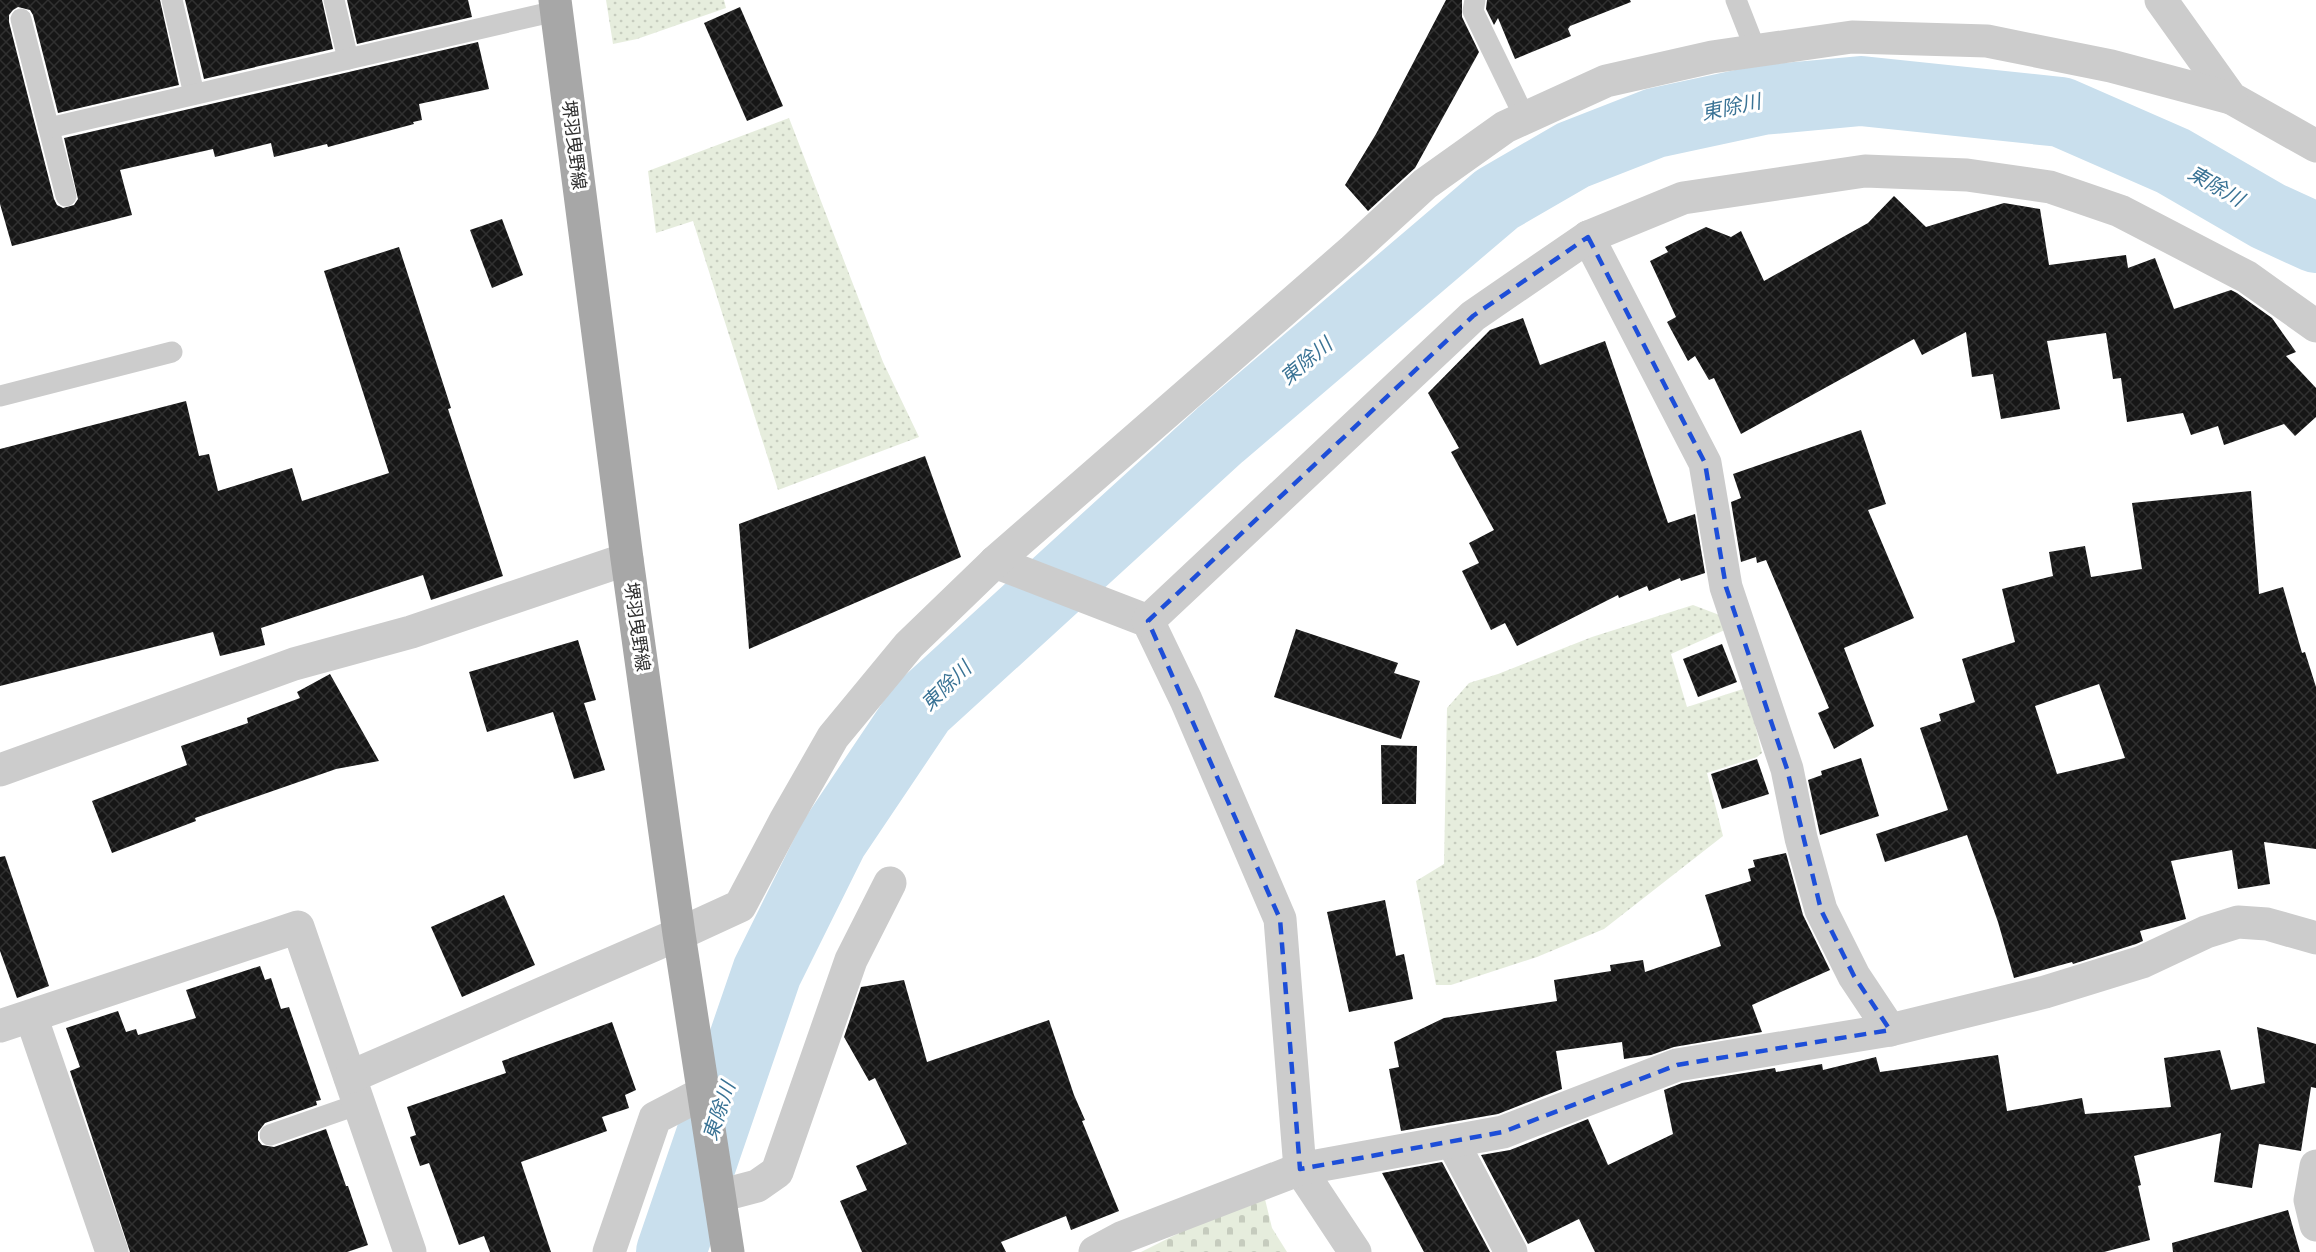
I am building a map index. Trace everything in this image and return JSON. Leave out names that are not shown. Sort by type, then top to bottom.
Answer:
[{"type":"main road","name":"堺羽曳野線","points":[[556,5],[627,559],[679,934],[728,1252]]},
{"type":"street","points":[[2161,0],[2231,98]]},
{"type":"street","points":[[355,1091],[740,906],[785,820],[833,737],[909,645],[995,562],[1353,250],[1425,184],[1505,127],[1605,81],[1712,57],[1852,37],[1987,41],[2111,66],[2231,98],[2316,146]]},
{"type":"street","points":[[1148,621],[1473,315],[1588,237],[1683,198],[1865,171],[1967,175],[2050,187],[2120,211],[2247,277],[2316,326]]},
{"type":"street","points":[[1588,237],[1705,463],[1726,587],[1787,769],[1801,838],[1821,910],[1854,976],[1890,1030]]},
{"type":"street","points":[[0,770],[294,664],[411,632],[627,559]]},
{"type":"street","points":[[995,562],[1148,621],[1186,700],[1280,919],[1300,1169],[1355,1252]]},
{"type":"street","points":[[719,1196],[757,1186],[777,1172],[851,960],[890,883]]},
{"type":"street","points":[[1095,1252],[1121,1238],[1300,1169],[1503,1132],[1677,1065],[1890,1030],[2045,992],[2132,965],[2206,932],[2238,922],[2267,924],[2316,938]]},
{"type":"street","points":[[0,1026],[298,927],[410,1252]]},
{"type":"street","points":[[31,1016],[112,1252]]},
{"type":"street","points":[[609,1252],[655,1118],[703,1093]]},
{"type":"street","points":[[1452,1141],[1511,1252]]},
{"type":"street","points":[[2316,1166],[2310,1200],[2316,1225]]},
{"type":"lane","points":[[172,0],[194,94]]},
{"type":"lane","points":[[334,0],[348,59]]},
{"type":"lane","points":[[1474,0],[1473,10],[1524,118]]},
{"type":"lane","points":[[1736,0],[1756,51]]},
{"type":"lane","points":[[49,128],[348,59],[556,5]]},
{"type":"lane","points":[[21,19],[66,196]]},
{"type":"lane","points":[[0,396],[172,352]]},
{"type":"lane","points":[[270,1135],[355,1091]]},
{"type":"highlighted area","points":[[1588,237],[1705,463],[1726,587],[1787,769],[1821,910],[1854,976],[1890,1030],[1677,1065],[1503,1132],[1300,1169],[1280,919],[1148,621],[1473,316]]},
{"type":"green space","points":[[606,0],[724,0],[726,8],[637,39],[613,44]]},
{"type":"green space","points":[[789,118],[883,362],[919,437],[778,490],[693,221],[656,233],[648,171]]},
{"type":"green space","points":[[1693,605],[1722,616],[1727,629],[1671,654],[1687,707],[1746,688],[1762,753],[1757,757],[1707,773],[1723,836],[1604,929],[1537,957],[1451,985],[1436,985],[1416,881],[1444,864],[1447,708],[1469,683],[1592,637]]},
{"type":"green space","points":[[1263,1191],[1272,1228],[1287,1252],[1141,1252]]},
{"type":"building","points":[[0,0],[160,0],[179,85],[58,113],[33,15],[30,10],[18,7],[9,15],[54,199],[57,205],[63,208],[74,205],[78,199],[64,138],[478,42],[489,89],[419,104],[422,120],[413,122],[414,124],[328,147],[327,144],[274,157],[271,143],[215,157],[213,149],[120,170],[132,215],[12,246],[0,204]]},
{"type":"building","points":[[185,0],[322,0],[333,49],[204,79]]},
{"type":"building","points":[[347,0],[468,0],[472,17],[357,44]]},
{"type":"building","points":[[1446,0],[1462,0],[1462,17],[1479,52],[1415,168],[1368,211],[1345,185],[1376,134]]},
{"type":"building","points":[[1487,0],[1630,0],[1631,2],[1570,26],[1568,29],[1571,36],[1515,59],[1498,18],[1494,25],[1486,9]]},
{"type":"building","points":[[740,7],[783,106],[747,121],[704,23]]},
{"type":"building","points":[[1894,196],[1926,227],[2004,203],[2040,209],[2049,265],[2126,255],[2128,268],[2155,258],[2174,309],[2231,290],[2237,293],[2272,318],[2296,352],[2286,356],[2316,388],[2316,417],[2295,436],[2284,424],[2224,445],[2218,426],[2191,435],[2183,413],[2127,422],[2121,378],[2113,379],[2106,333],[2047,341],[2060,409],[2001,419],[1993,374],[1972,377],[1966,332],[1922,355],[1914,339],[1741,434],[1714,378],[1709,380],[1695,356],[1688,361],[1667,322],[1676,317],[1650,261],[1668,252],[1665,247],[1706,227],[1731,237],[1741,231],[1764,281],[1868,223]]},
{"type":"building","points":[[502,219],[523,275],[492,288],[470,230]]},
{"type":"building","points":[[399,247],[451,408],[448,409],[503,576],[431,600],[423,575],[261,628],[265,645],[220,656],[213,632],[0,686],[0,449],[186,401],[199,456],[209,454],[218,491],[292,468],[302,501],[389,473],[324,271]]},
{"type":"building","points":[[1523,318],[1540,365],[1605,341],[1668,523],[1695,514],[1705,573],[1681,581],[1680,578],[1649,591],[1647,586],[1619,598],[1618,595],[1517,646],[1505,623],[1491,630],[1462,571],[1479,563],[1469,543],[1494,530],[1451,452],[1459,448],[1428,393],[1490,330]]},
{"type":"building","points":[[1861,430],[1886,504],[1868,510],[1914,618],[1844,648],[1874,726],[1834,749],[1818,713],[1829,708],[1766,560],[1757,563],[1756,557],[1741,562],[1731,502],[1741,498],[1733,474]]},
{"type":"building","points":[[925,456],[961,557],[749,649],[739,524]]},
{"type":"building","points":[[2251,491],[2259,594],[2283,587],[2302,653],[2305,652],[2316,687],[2316,849],[2264,842],[2270,884],[2238,889],[2232,850],[2171,861],[2186,919],[2140,931],[2143,941],[2136,944],[2073,964],[2072,962],[2014,978],[1998,922],[1967,835],[1885,862],[1876,834],[1948,810],[1920,728],[1941,721],[1939,714],[1975,702],[1962,659],[2015,642],[2002,589],[2053,576],[2049,552],[2085,546],[2091,577],[2142,569],[2132,503]],"holes":[[[2099,684],[2125,758],[2057,774],[2035,706]]]},
{"type":"building","points":[[1296,629],[1398,663],[1394,673],[1420,681],[1401,739],[1274,697]]},
{"type":"building","points":[[578,640],[596,700],[584,703],[605,770],[574,779],[553,712],[487,732],[469,672]]},
{"type":"building","points":[[1722,644],[1737,682],[1698,697],[1683,659]]},
{"type":"building","points":[[330,674],[379,761],[336,769],[195,818],[196,821],[112,853],[92,801],[187,765],[181,746],[248,723],[247,718],[300,698],[297,692]]},
{"type":"building","points":[[1381,745],[1417,746],[1416,804],[1382,804]]},
{"type":"building","points":[[1861,758],[1879,816],[1820,835],[1808,780],[1822,775],[1821,771]]},
{"type":"building","points":[[1757,759],[1769,794],[1722,809],[1711,774]]},
{"type":"building","points":[[1786,853],[1803,915],[1830,970],[1752,1005],[1762,1032],[1674,1047],[1651,1055],[1624,1059],[1622,1042],[1556,1051],[1562,1089],[1498,1114],[1401,1131],[1389,1069],[1399,1067],[1394,1042],[1444,1018],[1557,1001],[1554,980],[1611,971],[1610,965],[1643,960],[1645,972],[1721,946],[1705,895],[1751,881],[1748,869],[1755,867],[1753,860]]},
{"type":"building","points":[[5,856],[49,986],[17,998],[0,951],[0,857]]},
{"type":"building","points":[[504,895],[535,965],[462,997],[431,927]]},
{"type":"building","points":[[1385,900],[1396,956],[1404,954],[1413,999],[1349,1012],[1327,912]]},
{"type":"building","points":[[260,966],[265,980],[271,978],[281,1009],[289,1007],[321,1100],[316,1101],[317,1105],[265,1123],[258,1132],[258,1140],[262,1145],[274,1147],[326,1129],[368,1245],[347,1252],[130,1252],[70,1071],[80,1067],[66,1028],[118,1011],[126,1032],[136,1029],[138,1035],[196,1018],[186,990]]},
{"type":"building","points":[[904,980],[927,1062],[1049,1020],[1074,1095],[1085,1120],[1082,1121],[1119,1211],[1071,1230],[1066,1216],[1001,1242],[1006,1252],[862,1252],[840,1201],[867,1190],[856,1166],[907,1144],[875,1078],[869,1081],[844,1037],[861,987]]},
{"type":"building","points":[[612,1022],[636,1090],[625,1095],[629,1108],[602,1117],[607,1131],[521,1162],[551,1252],[490,1252],[484,1236],[459,1245],[429,1163],[420,1166],[410,1137],[416,1135],[407,1107],[506,1073],[502,1061]]},
{"type":"building","points":[[2257,1027],[2316,1044],[2316,1088],[2311,1087],[2301,1151],[2259,1144],[2252,1188],[2214,1182],[2221,1133],[2134,1156],[2150,1240],[2104,1252],[1595,1252],[1579,1219],[1528,1244],[1481,1155],[1510,1150],[1588,1119],[1608,1165],[1673,1134],[1664,1090],[1682,1083],[1775,1068],[1776,1072],[1822,1064],[1823,1070],[1876,1057],[1880,1072],[1998,1055],[2007,1111],[2082,1098],[2085,1114],[2171,1107],[2164,1058],[2220,1050],[2231,1090],[2265,1083]]},
{"type":"building","points":[[1442,1162],[1490,1252],[1424,1252],[1382,1173]]},
{"type":"building","points":[[2288,1210],[2300,1252],[2173,1252],[2172,1243]]},
{"type":"waterway","name":"東除川","points":[[671,1252],[767,972],[833,839],[921,708],[1220,435],[1497,199],[1573,155],[1655,123],[1762,100],[1861,91],[2061,112],[2173,161],[2268,216],[2316,238]]}]
